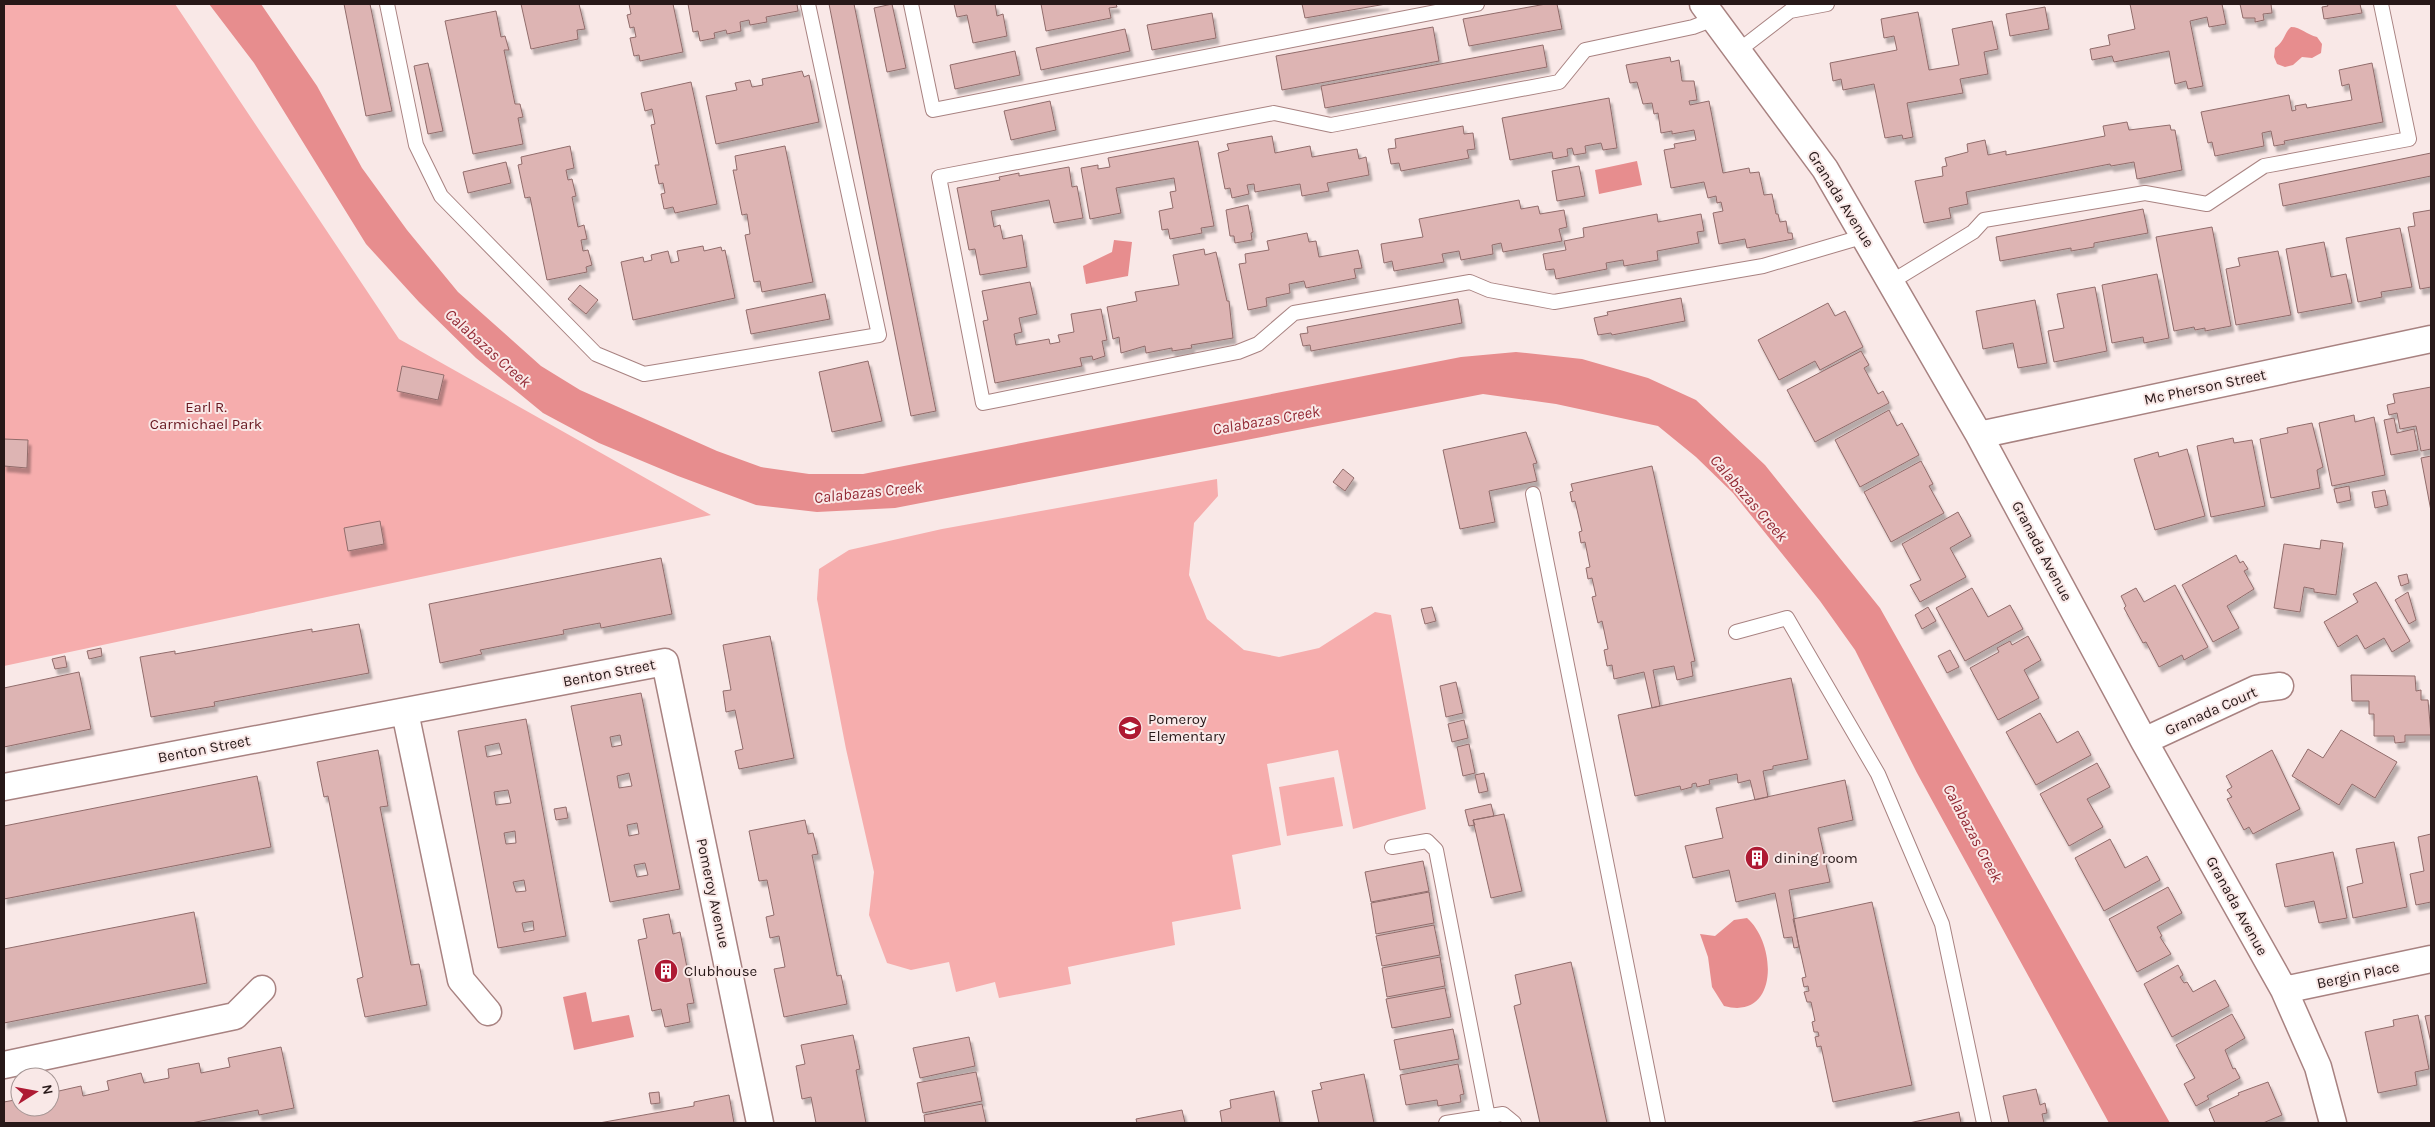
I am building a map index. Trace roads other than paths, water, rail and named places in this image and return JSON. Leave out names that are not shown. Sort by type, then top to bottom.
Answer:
[{"type":"street","name":"Granada Avenue","points":[[1709,11],[1825,169],[1979,434],[2144,741],[2284,990],[2318,1067],[2333,1123]]},
{"type":"street","name":"Mc Pherson Street","points":[[1979,434],[2431,339]]},
{"type":"street","name":"Benton Street","points":[[4,787],[665,662]]},
{"type":"street","name":"Pomeroy Avenue","points":[[665,662],[760,1123]]},
{"type":"street","name":"Granada Court","points":[[2144,741],[2256,688],[2280,686]]},
{"type":"street","points":[[405,712],[461,980],[488,1012]]},
{"type":"street","name":"Bergin Place","points":[[2284,990],[2431,959]]},
{"type":"street","points":[[4,1066],[234,1016],[262,989]]},
{"type":"lane","points":[[387,4],[416,145],[441,196],[596,354],[644,374],[879,334],[808,4]]},
{"type":"lane","points":[[911,4],[933,110],[1477,4]]},
{"type":"lane","points":[[1738,51],[1790,11],[1827,4]]},
{"type":"lane","points":[[1891,282],[1973,232],[1984,220],[2145,193],[2208,204],[2264,166],[2409,139],[2381,4]]},
{"type":"lane","points":[[1709,11],[1693,28],[1585,50],[1559,82],[1330,125],[1274,113],[940,177],[983,403],[1238,352],[1258,344],[1294,313],[1470,282],[1489,290],[1554,302],[1763,266],[1864,236]]},
{"type":"lane","points":[[1533,494],[1658,1123]]},
{"type":"lane","points":[[1736,632],[1787,618],[1878,774],[1942,924],[1984,1123]]},
{"type":"lane","points":[[1392,846],[1427,841],[1436,850],[1488,1117]]},
{"type":"lane","points":[[1446,1123],[1503,1114],[1514,1123]]},
{"type":"water","name":"Calabazas Creek","points":[[209,4],[261,4],[317,86],[362,168],[407,230],[458,292],[541,366],[580,390],[717,451],[761,467],[809,474],[863,474],[1461,357],[1516,352],[1582,359],[1648,378],[1696,400],[1765,465],[1880,608],[2170,1123],[2109,1123],[1917,773],[1855,650],[1820,601],[1733,493],[1696,457],[1658,426],[1556,404],[1483,394],[895,508],[817,512],[756,505],[678,476],[599,443],[543,413],[476,358],[419,302],[366,244],[254,63]]},
{"type":"water","points":[[2291,27],[2298,28],[2317,37],[2322,44],[2321,53],[2312,58],[2302,57],[2293,65],[2285,67],[2277,64],[2274,57],[2275,48],[2281,43]]},
{"type":"water","points":[[1637,161],[1642,185],[1599,194],[1595,170]]},
{"type":"water","points":[[1114,240],[1132,242],[1128,276],[1086,284],[1083,266],[1112,252]]},
{"type":"water","points":[[1747,918],[1757,930],[1764,945],[1767,977],[1763,992],[1755,1002],[1742,1008],[1724,1006],[1712,987],[1708,957],[1700,934],[1715,936],[1734,920]]},
{"type":"water","points":[[586,992],[592,1022],[629,1015],[634,1037],[574,1050],[563,997]]},
{"type":"place","name":"Pomeroy Elementary","points":[[1130,728]]},
{"type":"place","name":"dining room","points":[[1757,858]]},
{"type":"place","name":"Clubhouse","points":[[666,971]]},
{"type":"park label","name":"Earl R. Carmichael Park","points":[[206,416]]}]
